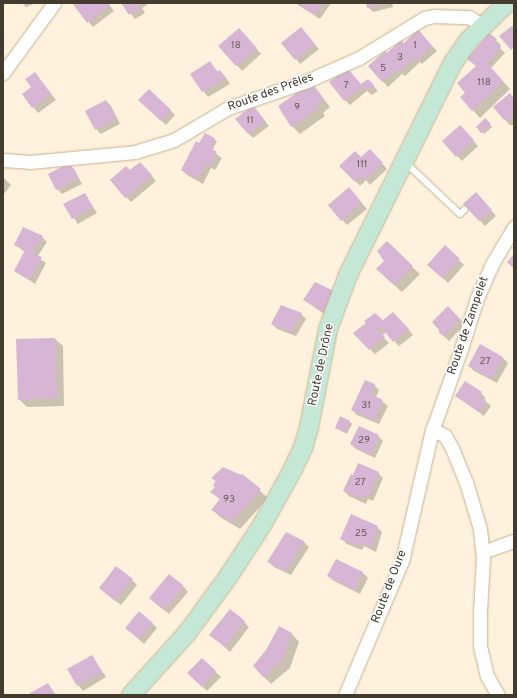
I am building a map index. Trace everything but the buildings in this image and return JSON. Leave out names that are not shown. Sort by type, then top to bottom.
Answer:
[{"type":"street","points":[[3,73],[54,3]]},
{"type":"street","name":"Route de Drône","points":[[131,695],[187,633],[228,577],[262,525],[293,469],[303,448],[309,427],[322,355],[335,308],[348,276],[453,63],[468,41],[507,3]]},
{"type":"street","name":"Route des Prêles","points":[[3,160],[30,162],[135,152],[174,140],[228,108],[307,81],[359,58],[424,18],[438,16],[469,17],[483,26]]},
{"type":"street","name":"Route de Zampelet","points":[[432,429],[461,350],[477,298],[488,272],[514,227]]},
{"type":"street","points":[[432,429],[445,436],[466,482],[480,529],[483,552],[480,646],[487,676],[498,695]]},
{"type":"street","name":"Route de Oure","points":[[345,695],[402,561],[432,429]]},
{"type":"street","points":[[483,552],[514,541]]},
{"type":"lane","points":[[404,161],[460,214],[464,210]]}]
